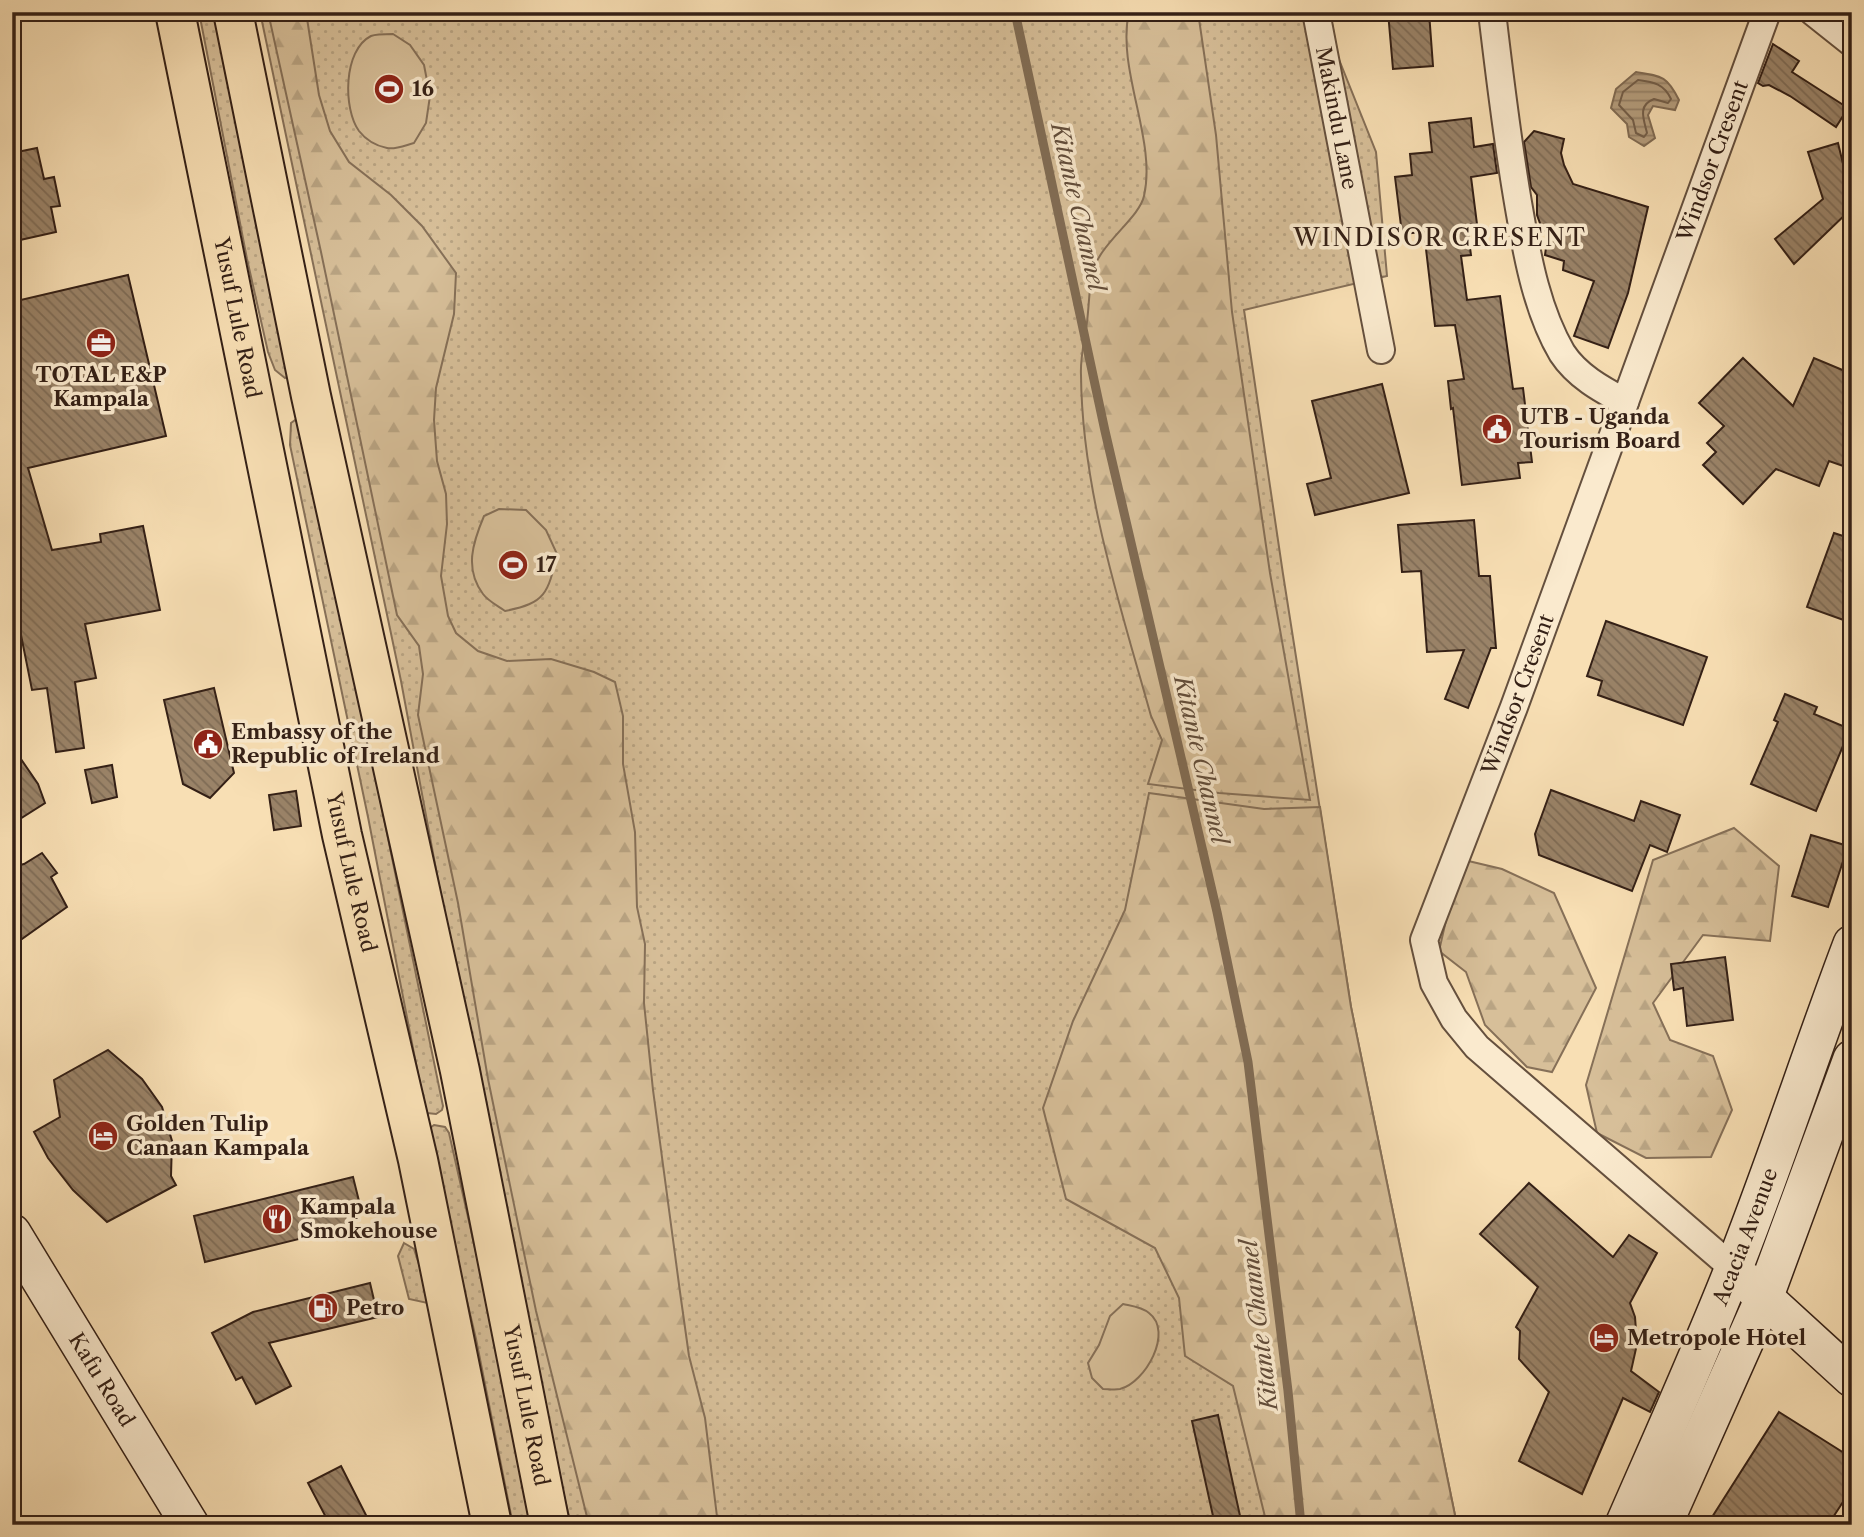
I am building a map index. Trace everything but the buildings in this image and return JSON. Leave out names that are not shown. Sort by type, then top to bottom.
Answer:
[{"type":"main road","name":"Yusuf Lule Road","points":[[175,12],[342,835],[399,1071],[492,1525]]},
{"type":"main road","name":"Yusuf Lule Road","points":[[233,12],[311,397],[460,1071],[550,1525]]},
{"type":"main road","name":"Acacia Avenue","points":[[1624,1525],[1734,1269],[1852,944]]},
{"type":"main road","name":"Acacia Avenue","points":[[1663,1525],[1764,1298],[1852,1059]]},
{"type":"main road","points":[[399,1071],[460,1071]]},
{"type":"main road","name":"Kafu Road","points":[[12,1233],[190,1525]]},
{"type":"main road","points":[[1734,1269],[1852,1378]]},
{"type":"street","name":"Makindu Lane","points":[[1316,12],[1381,350]]},
{"type":"street","points":[[1492,12],[1524,239],[1547,319],[1562,353],[1577,371],[1625,402]]},
{"type":"street","name":"Windsor Cresent","points":[[1734,1269],[1477,1047],[1454,1019],[1434,983],[1424,940],[1514,707],[1767,12]]},
{"type":"street","points":[[1813,12],[1852,43]]},
{"type":"green space","points":[[199,12],[218,12],[293,373],[285,378],[275,370],[268,352]]},
{"type":"green space","points":[[260,12],[1330,12],[1338,57],[1376,152],[1387,276],[1244,310],[1351,1007],[1457,1525],[571,1525],[509,1262],[401,681]]},
{"type":"green space","points":[[268,12],[306,12],[319,95],[330,131],[349,162],[391,195],[422,226],[456,273],[454,314],[436,388],[434,420],[437,461],[446,494],[447,524],[441,576],[448,616],[456,633],[478,651],[507,661],[551,659],[594,672],[615,682],[623,716],[623,764],[635,832],[637,907],[645,944],[644,1003],[653,1090],[689,1356],[705,1418],[718,1525],[589,1525],[536,1311],[488,1079],[458,903],[418,715],[423,674],[419,646],[397,615]]},
{"type":"green space","points":[[1129,12],[1198,12],[1216,135],[1232,312],[1270,573],[1310,800],[1148,784],[1162,740],[1151,716],[1115,590],[1095,505],[1083,418],[1081,375],[1090,286],[1095,264],[1141,205],[1147,174],[1142,128],[1128,57],[1126,34]]},
{"type":"green space","name":"16","points":[[393,34],[410,45],[424,65],[430,96],[426,123],[414,143],[397,148],[379,146],[359,131],[350,109],[348,95],[351,66],[362,43],[373,35]]},
{"type":"green space","points":[[298,418],[443,1106],[436,1114],[427,1113],[425,1110],[368,817],[290,445],[291,423]]},
{"type":"green space","name":"17","points":[[499,509],[526,510],[546,530],[557,554],[551,578],[543,594],[529,604],[505,611],[483,594],[477,585],[472,565],[474,546],[484,516]]},
{"type":"green space","points":[[1149,793],[1264,809],[1320,807],[1351,1007],[1457,1525],[1267,1525],[1233,1386],[1185,1356],[1179,1298],[1155,1248],[1066,1199],[1043,1108],[1073,1021],[1125,910]]},
{"type":"green space","points":[[1734,828],[1779,866],[1770,941],[1703,935],[1653,1003],[1670,1040],[1713,1056],[1732,1110],[1711,1157],[1646,1158],[1597,1133],[1586,1085],[1653,860]]},
{"type":"green space","points":[[1460,859],[1502,869],[1554,893],[1596,988],[1552,1072],[1527,1067],[1485,1025],[1466,972],[1439,951]]},
{"type":"green space","points":[[434,1125],[445,1127],[449,1133],[534,1525],[513,1525],[476,1339],[436,1170],[430,1128]]},
{"type":"green space","points":[[404,1243],[414,1249],[432,1304],[409,1299],[398,1256]]},
{"type":"green space","points":[[1123,1304],[1140,1308],[1156,1321],[1159,1332],[1157,1344],[1147,1367],[1139,1377],[1120,1389],[1103,1389],[1092,1378],[1088,1363],[1099,1345],[1110,1316]]},
{"type":"water","points":[[1636,72],[1663,78],[1679,100],[1675,110],[1653,106],[1648,115],[1655,138],[1644,146],[1629,137],[1627,124],[1611,108],[1616,89]]},
{"type":"waterway","name":"Kitante Channel","points":[[1015,12],[1105,431],[1217,912],[1248,1062],[1288,1391],[1301,1525]]},
{"type":"place","name":"16","points":[[389,89]]},
{"type":"place","name":"TOTAL E&P Kampala","points":[[101,343]]},
{"type":"place","name":"UTB - Uganda Tourism Board","points":[[1497,429]]},
{"type":"place","name":"17","points":[[513,565]]},
{"type":"place","name":"Embassy of the Republic of Ireland","points":[[208,744]]},
{"type":"place","name":"Golden Tulip Canaan Kampala","points":[[103,1136]]},
{"type":"place","name":"Kampala Smokehouse","points":[[277,1219]]},
{"type":"place","name":"Petro","points":[[323,1308]]},
{"type":"place","name":"Metropole Hotel","points":[[1604,1338]]},
{"type":"district","name":"WINDISOR CRESENT","points":[[1440,238]]}]
